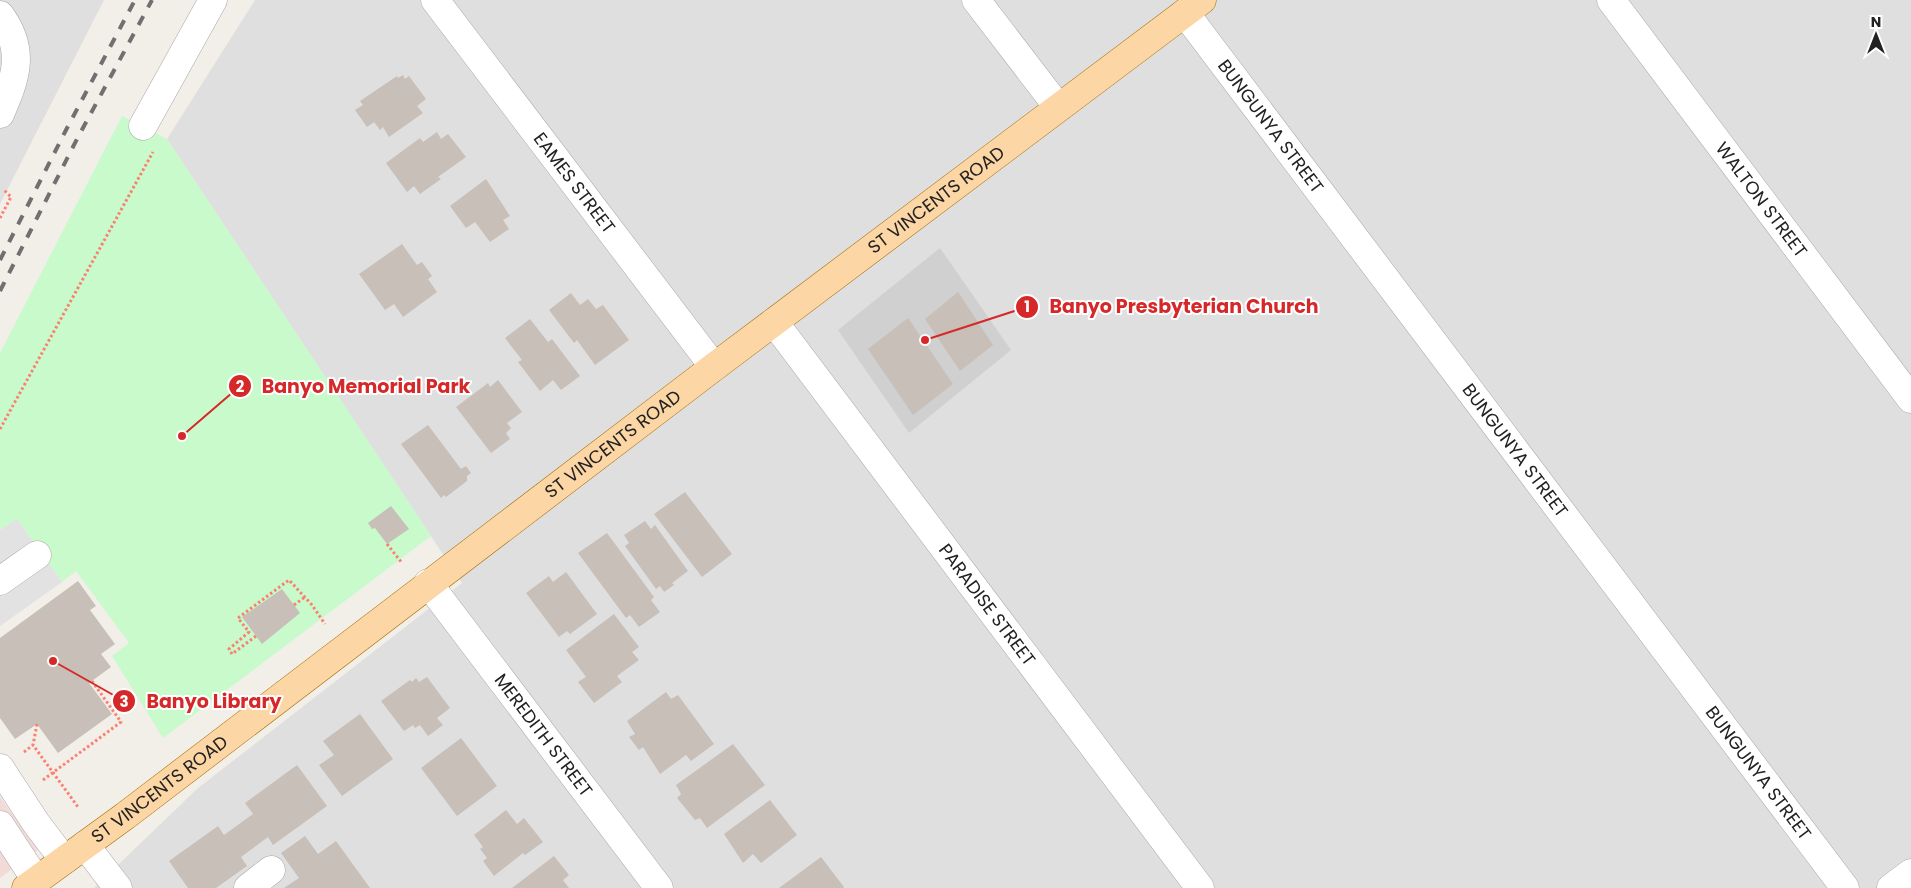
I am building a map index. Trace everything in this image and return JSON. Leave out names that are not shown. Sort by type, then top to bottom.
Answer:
[{"type":"main road","name":"ST VINCENTS ROAD","points":[[31,884],[1194,6]]},
{"type":"street","points":[[143,126],[213,0]]},
{"type":"street","name":"EAMES STREET","points":[[435,0],[714,367]]},
{"type":"street","points":[[976,0],[1058,107]]},
{"type":"street","name":"WALTON STREET","points":[[1611,0],[1911,399]]},
{"type":"street","name":"BUNGUNYA STREET","points":[[1194,6],[1845,888]]},
{"type":"street","points":[[0,15],[12,34],[16,61],[12,84],[0,114]]},
{"type":"street","name":"PARADISE STREET","points":[[774,322],[1200,888]]},
{"type":"street","points":[[0,581],[37,555]]},
{"type":"street","name":"MEREDITH STREET","points":[[428,584],[659,888]]},
{"type":"street","points":[[0,768],[36,823],[75,852],[118,888]]},
{"type":"street","points":[[0,825],[31,884]]},
{"type":"street","points":[[248,888],[271,870]]},
{"type":"street","points":[[1891,888],[1911,873]]},
{"type":"path","points":[[0,429],[155,148],[143,126]]},
{"type":"path","points":[[0,218],[11,198],[4,190]]},
{"type":"path","points":[[387,544],[402,564]]},
{"type":"path","points":[[256,636],[232,654],[229,649],[249,632],[238,618],[288,580],[312,605],[325,624]]},
{"type":"path","points":[[294,605],[305,597]]},
{"type":"path","points":[[39,783],[121,722],[92,681]]},
{"type":"path","points":[[37,724],[33,744],[78,806]]},
{"type":"shaded area","points":[[0,0],[104,0],[0,204]]},
{"type":"shaded area","points":[[255,0],[1911,0],[1911,888],[94,888],[198,788],[462,583],[167,139]]},
{"type":"shaded area","points":[[940,248],[1011,350],[909,433],[838,330]]},
{"type":"shaded area","points":[[17,519],[62,582],[0,626],[0,530]]},
{"type":"shaded area","points":[[0,797],[38,850],[0,878]]},
{"type":"green space","points":[[122,116],[167,139],[431,536],[163,738],[112,656],[129,643],[76,571],[62,582],[17,519],[0,530],[0,353]]},
{"type":"building","points":[[403,75],[405,79],[409,76],[426,99],[417,106],[423,113],[389,137],[383,127],[380,130],[374,122],[367,127],[355,110],[363,105],[360,101],[397,76],[398,78]]},
{"type":"building","points":[[437,132],[441,139],[448,134],[466,157],[438,177],[441,179],[420,194],[414,186],[407,192],[386,163],[420,138],[423,142]]},
{"type":"building","points":[[486,179],[510,216],[503,220],[509,229],[490,242],[475,222],[466,228],[450,206]]},
{"type":"building","points":[[402,244],[417,265],[422,262],[432,276],[428,279],[437,292],[403,317],[394,304],[385,310],[359,274]]},
{"type":"building","points":[[958,292],[993,345],[960,371],[925,319]]},
{"type":"building","points":[[571,293],[580,305],[588,299],[596,309],[603,305],[629,340],[595,365],[577,340],[574,343],[549,310]]},
{"type":"building","points":[[908,318],[953,384],[913,415],[868,349]]},
{"type":"building","points":[[530,319],[548,342],[552,339],[580,376],[561,390],[553,380],[540,391],[518,362],[522,360],[505,338]]},
{"type":"building","points":[[498,380],[522,412],[507,423],[511,428],[506,433],[510,439],[491,453],[456,407],[488,383],[490,387]]},
{"type":"building","points":[[428,425],[461,469],[466,466],[471,473],[467,476],[467,481],[446,497],[444,495],[441,498],[401,444]]},
{"type":"building","points":[[685,492],[732,554],[702,577],[654,514]]},
{"type":"building","points":[[391,506],[409,529],[387,544],[375,528],[372,529],[368,523]]},
{"type":"building","points":[[645,521],[651,529],[655,525],[688,571],[672,583],[674,585],[664,592],[660,586],[656,589],[625,546],[629,543],[624,535]]},
{"type":"building","points":[[607,533],[654,597],[651,600],[660,612],[639,627],[630,615],[626,618],[578,553]]},
{"type":"building","points":[[566,572],[597,614],[570,634],[567,631],[559,637],[526,593],[549,576],[553,582]]},
{"type":"building","points":[[78,581],[96,606],[90,610],[115,644],[101,654],[111,667],[89,683],[112,714],[58,753],[37,724],[15,739],[0,718],[0,638]]},
{"type":"building","points":[[282,589],[300,613],[262,644],[242,617]]},
{"type":"building","points":[[614,614],[639,647],[632,652],[639,660],[617,676],[622,682],[594,703],[578,682],[586,677],[566,650]]},
{"type":"building","points":[[427,677],[450,708],[437,718],[443,725],[428,736],[420,725],[415,728],[413,725],[404,731],[381,701],[410,680],[412,682],[416,678],[419,682]]},
{"type":"building","points":[[666,692],[671,699],[678,695],[714,744],[691,761],[686,755],[660,774],[643,747],[639,750],[629,737],[635,734],[627,721]]},
{"type":"building","points":[[360,714],[393,759],[342,796],[319,765],[334,755],[323,741]]},
{"type":"building","points":[[461,738],[497,786],[457,816],[421,768]]},
{"type":"building","points":[[733,744],[765,785],[707,828],[700,818],[695,820],[677,798],[681,794],[676,785]]},
{"type":"building","points":[[297,765],[327,806],[273,845],[268,837],[241,857],[247,866],[216,888],[188,888],[169,861],[218,826],[224,835],[253,814],[245,803]]},
{"type":"building","points":[[770,800],[797,835],[761,863],[753,854],[743,863],[724,834]]},
{"type":"building","points":[[506,810],[517,824],[524,818],[543,842],[525,855],[523,853],[494,876],[483,861],[487,858],[480,849],[483,847],[474,835]]},
{"type":"building","points":[[305,836],[318,854],[336,841],[370,888],[284,888],[299,878],[281,853]]},
{"type":"building","points":[[554,856],[569,875],[563,880],[569,888],[512,888]]},
{"type":"building","points":[[821,857],[843,888],[779,888]]},
{"type":"railway","points":[[0,260],[135,0]]},
{"type":"railway","points":[[0,291],[77,139],[152,0]]},
{"type":"place","name":"Banyo Presbyterian Church","points":[[925,340]]},
{"type":"place","name":"Banyo Memorial Park","points":[[182,436]]},
{"type":"place","name":"Banyo Library","points":[[53,661]]}]
